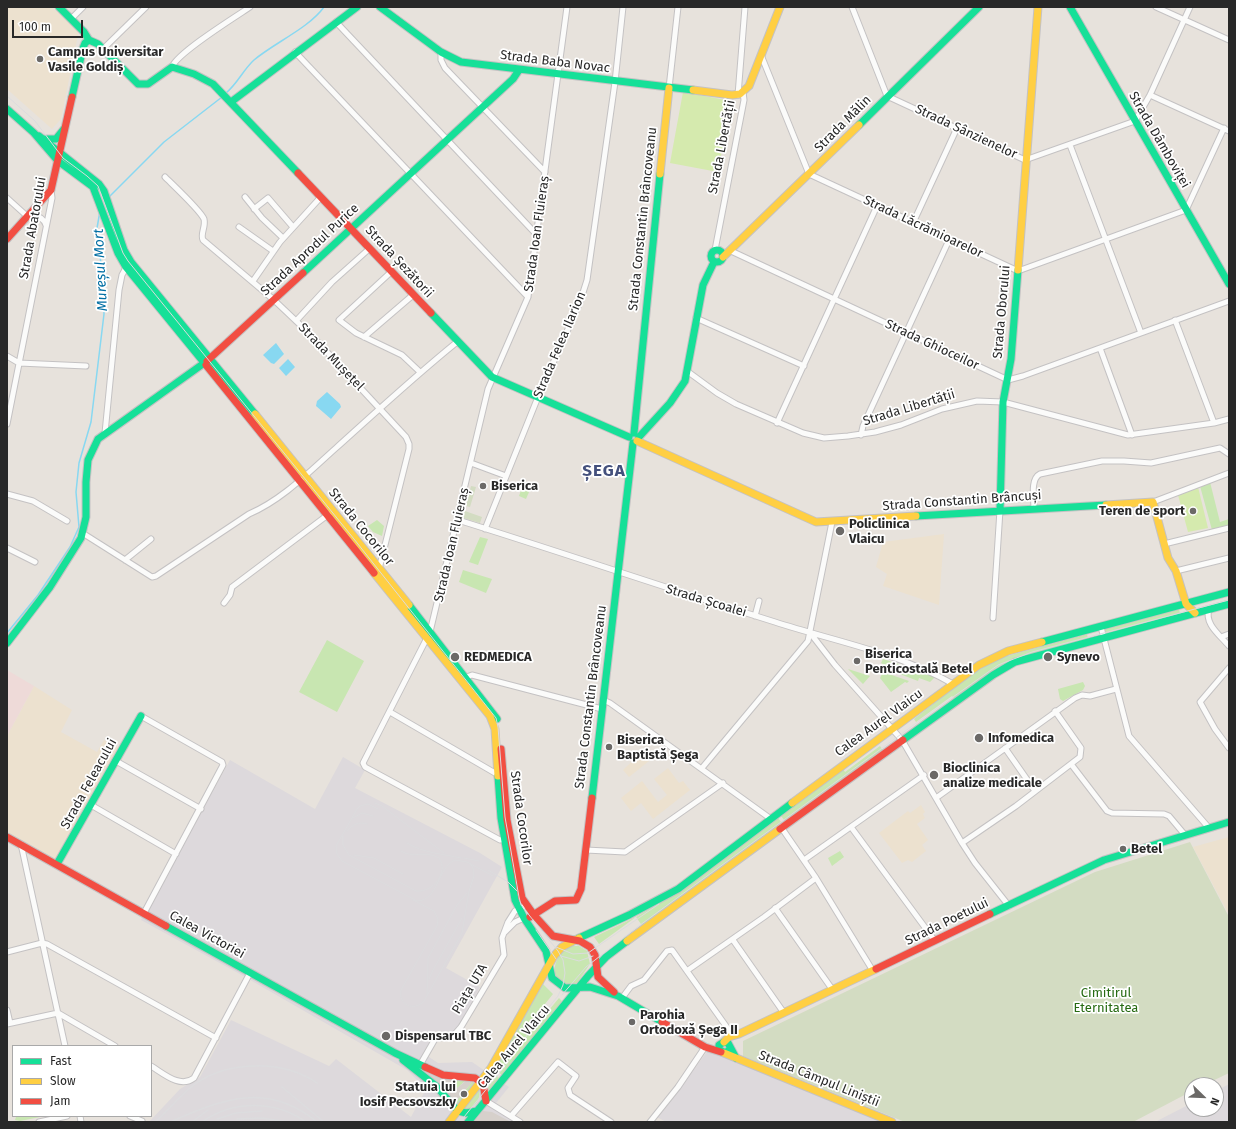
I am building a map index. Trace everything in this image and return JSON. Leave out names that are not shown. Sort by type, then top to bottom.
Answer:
[{"type":"street","points":[[58,7],[72,19],[86,34],[89,40],[95,42],[103,49],[131,79],[140,85],[149,84],[164,71],[172,67],[175,62],[191,49],[250,7]]},
{"type":"street","points":[[72,19],[83,7]]},
{"type":"street","points":[[103,49],[146,7]]},
{"type":"street","points":[[231,102],[295,52],[357,7]]},
{"type":"street","name":"Strada Baba Novac","points":[[380,7],[441,52],[461,62],[615,82],[669,88],[740,93]]},
{"type":"street","name":"Strada Ioan Fluieraș","points":[[507,839],[500,840],[363,764],[429,636],[492,377],[528,297],[567,7]]},
{"type":"street","name":"Strada Felea Ilarion","points":[[485,529],[538,397],[580,302],[587,280],[615,82],[623,7]]},
{"type":"street","name":"Strada Constantin Brâncoveanu","points":[[525,918],[534,915],[555,901],[577,899],[581,890],[617,572],[634,438],[678,7]]},
{"type":"street","points":[[740,93],[745,7]]},
{"type":"street","name":"Strada Libertății","points":[[715,250],[744,100],[740,93],[749,86],[780,7]]},
{"type":"street","points":[[852,7],[888,96]]},
{"type":"street","name":"Strada Mălin","points":[[723,257],[731,251],[979,7]]},
{"type":"street","name":"Strada Oborului","points":[[993,618],[1000,510],[1003,402],[1008,380],[1018,271],[1025,160],[1038,7]]},
{"type":"street","name":"Strada Dâmboviței","points":[[1070,7],[1229,284]]},
{"type":"street","points":[[1156,7],[1229,40]]},
{"type":"street","points":[[1135,121],[1150,94],[1190,7]]},
{"type":"street","points":[[336,22],[536,234]]},
{"type":"street","name":"Strada Abatorului","points":[[7,424],[52,196],[50,190],[67,124],[83,48],[85,43],[89,40]]},
{"type":"street","points":[[295,52],[528,297]]},
{"type":"street","points":[[441,52],[441,60],[445,68],[545,172]]},
{"type":"street","points":[[761,55],[809,174]]},
{"type":"street","name":"Strada Șezătorii","points":[[172,67],[205,79],[223,94],[320,198],[492,377]]},
{"type":"street","name":"Strada Aprodul Purice","points":[[84,534],[86,523],[85,495],[87,470],[94,445],[105,433],[207,362],[513,80],[519,70]]},
{"type":"street","points":[[1018,271],[1186,210],[1227,129],[1150,94]]},
{"type":"street","name":"Strada Sânzienelor","points":[[888,96],[1025,160],[1135,121]]},
{"type":"street","points":[[7,109],[34,134]]},
{"type":"street","points":[[45,139],[50,140],[58,138],[67,124]]},
{"type":"street","points":[[913,223],[957,128]]},
{"type":"street","name":"Strada Cocorilor","points":[[34,134],[45,139],[60,153],[94,179],[103,189],[118,253],[331,513],[464,679],[494,723],[514,895],[518,909],[546,951],[549,966]]},
{"type":"street","name":"Strada Cocorilor","points":[[34,134],[58,161],[91,185],[110,220]]},
{"type":"street","points":[[1070,145],[1140,333]]},
{"type":"street","name":"Strada Lăcrămioarelor","points":[[809,174],[1018,271]]},
{"type":"street","name":"Strada Mușețel","points":[[165,177],[203,217],[205,226],[203,240],[253,281],[296,321],[381,408],[406,437],[409,444],[378,572]]},
{"type":"street","points":[[7,239],[50,190]]},
{"type":"street","points":[[245,197],[254,209],[283,238]]},
{"type":"street","points":[[7,198],[28,216],[38,216],[44,221],[46,226]]},
{"type":"street","points":[[254,209],[268,198],[293,227]]},
{"type":"street","points":[[253,281],[283,238],[320,198]]},
{"type":"street","points":[[777,423],[877,206]]},
{"type":"street","points":[[239,227],[273,251]]},
{"type":"street","points":[[861,435],[949,240]]},
{"type":"street","points":[[296,321],[332,282],[369,249]]},
{"type":"street","points":[[715,250],[721,251],[723,257],[720,262],[714,262],[711,257],[712,253],[715,250]]},
{"type":"street","name":"Strada Ghioceilor","points":[[731,251],[1008,380]]},
{"type":"street","points":[[634,438],[645,432],[678,392],[685,381],[703,285],[714,262]]},
{"type":"street","points":[[105,433],[120,285],[128,265]]},
{"type":"street","points":[[391,272],[339,320],[352,331],[396,351],[420,372]]},
{"type":"street","points":[[364,337],[413,295]]},
{"type":"street","points":[[1008,380],[1023,376],[1229,301]]},
{"type":"street","points":[[696,318],[804,366]]},
{"type":"street","points":[[1175,320],[1214,423]]},
{"type":"street","points":[[7,643],[27,618],[76,549],[84,534],[152,577],[156,576],[249,514],[262,508],[302,478],[420,372],[457,342]]},
{"type":"street","points":[[1100,348],[1132,436],[1214,423],[1229,419]]},
{"type":"street","points":[[7,356],[19,363],[86,366]]},
{"type":"street","name":"Strada Libertății","points":[[687,371],[729,401],[777,423],[817,437],[830,438],[861,435],[892,428],[960,404],[977,401],[1003,402],[1132,436]]},
{"type":"street","name":"Strada Constantin Brâncuși","points":[[492,377],[634,438],[816,522],[1153,502],[1229,474]]},
{"type":"street","points":[[1034,509],[1034,481],[1036,476],[1040,474],[1102,461],[1155,462],[1220,448],[1229,454]]},
{"type":"street","points":[[471,463],[506,476]]},
{"type":"street","points":[[7,494],[33,501],[67,521]]},
{"type":"street","points":[[1153,502],[1169,561],[1176,571],[1186,604],[1194,613],[1212,626]]},
{"type":"street","points":[[224,604],[230,595],[232,587],[331,513]]},
{"type":"street","name":"Strada Școalei","points":[[458,520],[754,616],[912,664],[936,674],[953,684]]},
{"type":"street","points":[[702,768],[808,642],[811,634],[832,522]]},
{"type":"street","points":[[1164,544],[1229,528]]},
{"type":"street","points":[[125,560],[151,539]]},
{"type":"street","points":[[7,548],[35,562]]},
{"type":"street","points":[[1176,571],[1229,558]]},
{"type":"street","name":"Calea Aurel Vlaicu","points":[[449,1122],[481,1082],[509,1039],[558,951],[574,940],[630,915],[665,897],[979,665],[1000,654],[1229,592]]},
{"type":"street","points":[[754,616],[759,601]]},
{"type":"street","name":"Calea Aurel Vlaicu","points":[[468,1122],[596,968],[678,902],[1004,667],[1034,656],[1229,604]]},
{"type":"street","points":[[1209,609],[1207,617],[1212,626],[1229,646]]},
{"type":"street","points":[[1101,626],[1129,736],[1209,828]]},
{"type":"street","points":[[811,634],[835,665],[893,728],[902,740],[924,775],[962,843],[975,863],[1009,906]]},
{"type":"street","points":[[1221,637],[1229,634]]},
{"type":"street","points":[[1229,668],[1200,702],[1211,724],[1229,748]]},
{"type":"street","points":[[464,679],[472,674],[602,708]]},
{"type":"street","points":[[936,798],[1055,711],[1082,695],[1090,696],[1116,688]]},
{"type":"street","points":[[603,700],[610,703],[702,768],[771,819]]},
{"type":"street","points":[[962,843],[1080,757],[1082,748],[1055,711]]},
{"type":"street","points":[[390,712],[500,773]]},
{"type":"street","points":[[141,716],[222,762],[223,767],[144,913]]},
{"type":"street","name":"Strada Feleacului","points":[[57,864],[141,716]]},
{"type":"street","points":[[1005,748],[1035,791]]},
{"type":"street","points":[[116,761],[201,809]]},
{"type":"street","points":[[1071,764],[1107,811],[1112,813],[1164,814],[1169,816],[1185,835]]},
{"type":"street","points":[[804,860],[924,775]]},
{"type":"street","points":[[586,850],[624,852],[723,783]]},
{"type":"street","points":[[91,805],[176,854]]},
{"type":"street","name":"Strada Poetului","points":[[706,1048],[722,1042],[873,971],[1104,860],[1229,822]]},
{"type":"street","points":[[781,827],[816,878],[873,971]]},
{"type":"street","points":[[851,827],[935,941]]},
{"type":"street","name":"Calea Victoriei","points":[[7,836],[397,1055],[443,1075],[471,1076],[481,1082]]},
{"type":"street","name":"Strada Cocorilor","points":[[507,839],[520,894],[526,905],[555,937],[574,940]]},
{"type":"street","points":[[21,844],[65,1045]]},
{"type":"street","points":[[688,970],[733,940],[816,878]]},
{"type":"street","points":[[503,934],[513,913],[526,905]]},
{"type":"street","points":[[775,908],[832,990]]},
{"type":"street","points":[[503,934],[515,922],[525,918]]},
{"type":"street","name":"Piața UTA","points":[[420,1065],[435,1040],[451,1036],[458,1032],[472,1011],[504,955],[503,934]]},
{"type":"street","points":[[574,940],[583,942],[592,948],[598,978],[620,997]]},
{"type":"street","points":[[733,940],[784,1013]]},
{"type":"street","points":[[7,952],[42,943],[51,946],[216,1038]]},
{"type":"street","points":[[620,997],[631,986],[644,980],[668,951],[675,951],[736,1035],[726,1050]]},
{"type":"street","points":[[549,966],[552,978],[559,985],[568,989],[594,987],[620,997],[706,1048],[726,1050]]},
{"type":"street","points":[[152,1067],[178,1081],[184,1083],[189,1082],[197,1074],[250,973]]},
{"type":"street","points":[[7,1010],[9,1024],[58,1013],[113,1045]]},
{"type":"street","points":[[722,1042],[728,1043],[726,1050]]},
{"type":"street","points":[[650,1122],[678,1087],[706,1048]]},
{"type":"street","name":"Strada Câmpul Liniștii","points":[[726,1050],[729,1056],[892,1122]]},
{"type":"street","name":"Calea Victoriei","points":[[397,1055],[436,1086],[458,1111]]},
{"type":"street","points":[[511,1116],[558,1062],[576,1076],[568,1088],[568,1093],[611,1122]]},
{"type":"street","points":[[481,1082],[486,1100],[520,1122]]},
{"type":"street","points":[[458,1111],[466,1113],[489,1108],[498,1109]]},
{"type":"street","points":[[39,1122],[62,1117]]},
{"type":"street","points":[[132,1117],[142,1121]]},
{"type":"shaded area","name":"Campus Universitar Vasile Goldiș","points":[[7,7],[51,7],[79,30],[61,119],[52,129],[7,89]]},
{"type":"shaded area","points":[[944,534],[939,605],[883,586],[887,574],[876,567],[883,542]]},
{"type":"shaded area","points":[[7,670],[34,686],[7,736]]},
{"type":"shaded area","points":[[34,686],[72,710],[61,732],[97,752],[104,740],[122,749],[57,864],[7,836],[7,736]]},
{"type":"shaded area","points":[[642,752],[649,761],[629,777],[623,770]]},
{"type":"shaded area","points":[[343,757],[365,770],[355,788],[480,853],[502,867],[446,968],[480,987],[457,1030],[450,1033],[436,1031],[423,1053],[438,1063],[472,1062],[509,1087],[496,1103],[525,1122],[149,1122],[180,1089],[200,1077],[231,1020],[329,1066],[336,1059],[411,1117],[426,1089],[407,1070],[238,973],[141,920],[230,760],[315,809]]},
{"type":"shaded area","points":[[668,768],[679,783],[683,781],[690,790],[653,819],[641,803],[631,811],[621,798],[642,781],[658,802],[667,795],[654,779]]},
{"type":"shaded area","points":[[921,805],[925,812],[923,814],[925,818],[917,824],[928,840],[922,845],[926,851],[912,862],[908,860],[902,863],[879,833],[908,811],[910,813]]},
{"type":"shaded area","points":[[1229,837],[1229,913],[1228,913],[1193,847]]},
{"type":"shaded area","points":[[707,1052],[713,1052],[880,1122],[666,1122],[657,1117]]},
{"type":"shaded area","points":[[423,1070],[437,1076],[472,1082],[454,1104],[438,1083],[423,1072]],"holes":[[[454,1080],[466,1081],[456,1089],[453,1087]]]},
{"type":"shaded area","points":[[1229,1084],[1229,1122],[1155,1122],[1184,1107],[1184,1117],[1224,1117],[1224,1087]]},
{"type":"shaded area","points":[[483,1111],[492,1112],[511,1122],[474,1122]]},
{"type":"green space","points":[[683,92],[731,101],[718,172],[670,163]]},
{"type":"green space","points":[[524,482],[532,485],[526,499],[519,496]]},
{"type":"green space","points":[[1210,482],[1220,522],[1229,519],[1229,525],[1212,530],[1200,486]]},
{"type":"green space","points":[[471,486],[476,487],[470,507],[466,506]]},
{"type":"green space","name":"Teren de sport","points":[[1198,487],[1208,528],[1188,532],[1178,495]]},
{"type":"green space","points":[[465,511],[482,517],[480,523],[463,518]]},
{"type":"green space","points":[[377,520],[384,526],[382,536],[373,532],[368,526]]},
{"type":"green space","points":[[480,537],[488,539],[478,565],[469,562]]},
{"type":"green space","points":[[463,570],[492,579],[486,593],[459,582]]},
{"type":"green space","points":[[1179,609],[1180,614],[1106,635],[1105,629]]},
{"type":"green space","points":[[1087,634],[1088,639],[1011,661],[999,666],[954,698],[952,696],[916,722],[914,719],[965,679],[996,659]]},
{"type":"green space","points":[[327,640],[364,661],[337,712],[299,692]]},
{"type":"green space","points":[[883,659],[933,675],[935,677],[930,682],[919,678],[918,681],[884,668],[885,665],[881,663]]},
{"type":"green space","points":[[848,669],[870,676],[863,684]]},
{"type":"green space","points":[[883,672],[909,681],[907,683],[905,682],[891,692],[880,678]]},
{"type":"green space","points":[[1083,682],[1085,686],[1083,690],[1063,701],[1060,699],[1058,689]]},
{"type":"green space","points":[[880,746],[883,750],[785,821],[781,816],[843,769],[845,772]]},
{"type":"green space","points":[[778,818],[782,823],[643,927],[636,917],[669,898]]},
{"type":"green space","name":"Cimitirul Eternitatea","points":[[1190,842],[1229,917],[1229,1073],[1221,1077],[1184,1077],[1184,1095],[1133,1122],[905,1122],[743,1056],[743,1041],[1095,872]]},
{"type":"green space","points":[[840,851],[844,857],[832,866],[828,858]]},
{"type":"green space","points":[[636,917],[599,944],[594,937]]},
{"type":"green space","points":[[573,946],[579,946],[587,951],[590,964],[577,983],[568,985],[561,983],[557,978],[555,964],[565,951]]},
{"type":"green space","points":[[543,984],[553,994],[525,1029],[530,1033],[559,998],[562,1001],[503,1076],[495,1069]]},
{"type":"green space","points":[[493,1072],[500,1079],[488,1093],[485,1083]]},
{"type":"green space","points":[[454,1079],[466,1080],[456,1089],[453,1087]]},
{"type":"green space","points":[[472,1082],[475,1083],[456,1106],[454,1104]]},
{"type":"green space","points":[[479,1090],[479,1097],[474,1106],[464,1109]]},
{"type":"green space","points":[[16,1117],[40,1117],[20,1121],[15,1120]]},
{"type":"water","points":[[276,343],[284,354],[274,364],[263,355]]},
{"type":"water","points":[[288,359],[295,367],[286,376],[279,368]]},
{"type":"water","points":[[327,392],[340,404],[341,407],[331,419],[316,406],[317,401]]},
{"type":"waterway","name":"Mureșul Mort","points":[[226,93],[254,60],[301,29],[318,15],[324,7]]},
{"type":"waterway","name":"Mureșul Mort","points":[[108,198],[164,142],[222,97]]},
{"type":"waterway","name":"Mureșul Mort","points":[[7,633],[38,595],[70,547],[79,527],[76,492],[79,463],[91,422],[104,314],[104,292],[97,228],[100,211]]},
{"type":"tram line","points":[[7,96],[35,121],[63,158],[98,186],[123,253],[128,261],[354,539],[496,718],[505,817],[521,905],[558,951],[563,960],[565,973],[563,985],[558,996],[532,1028],[510,1060]]},
{"type":"tram line","points":[[562,995],[586,967],[636,928],[998,665],[1032,652],[1229,600]]},
{"type":"tram line","points":[[375,803],[382,806],[444,853]]},
{"type":"tram line","points":[[378,809],[368,804],[360,806],[357,809],[336,846],[337,854],[342,861],[417,901],[430,895],[449,864],[455,860],[467,862],[493,876]]},
{"type":"tram line","points":[[353,818],[362,813],[373,816]]},
{"type":"tram line","points":[[347,831],[356,824],[367,824]]},
{"type":"tram line","points":[[343,836],[343,845],[349,855],[416,891],[428,889],[438,880],[442,869],[442,864],[439,858],[429,855],[410,854],[401,851]]},
{"type":"tram line","points":[[407,843],[426,851],[461,858]]},
{"type":"tram line","points":[[354,855],[374,858],[403,874]]},
{"type":"tram line","points":[[464,858],[479,861]]},
{"type":"tram line","points":[[413,900],[434,911],[438,919],[437,926],[401,990],[402,1000],[404,1003],[416,1006],[424,1001],[462,933],[469,891],[474,876],[473,868],[470,863]]},
{"type":"tram line","points":[[488,870],[508,882],[517,891]]},
{"type":"tram line","points":[[427,994],[428,958],[457,905],[467,893]]},
{"type":"tram line","points":[[556,947],[573,954],[588,953],[659,904]]},
{"type":"tram line","points":[[429,979],[462,918]]},
{"type":"tram line","points":[[536,930],[556,959]]},
{"type":"tram line","points":[[561,956],[579,961],[593,956]]},
{"type":"tram line","points":[[460,1122],[513,1056]]},
{"type":"railway","points":[[155,1122],[195,1084],[224,1070],[240,1067],[272,1067],[303,1075],[317,1083]]},
{"type":"railway","points":[[282,1087],[324,1122]]},
{"type":"railway","points":[[170,1122],[208,1107],[227,1101],[245,1098],[262,1098],[280,1101],[299,1109],[317,1122]]},
{"type":"railway","points":[[202,1122],[227,1110],[254,1106],[281,1110],[306,1122]]},
{"type":"railway","points":[[192,1122],[208,1110]]},
{"type":"railway","points":[[217,1119],[236,1113],[262,1111]]},
{"type":"railway","points":[[237,1119],[262,1118],[287,1122]]},
{"type":"traffic: fast","points":[[59,7],[84,32],[89,40],[98,44],[138,84],[148,84],[172,67],[194,74],[213,84],[298,173]]},
{"type":"traffic: fast","points":[[231,102],[357,7]]},
{"type":"traffic: fast","points":[[380,7],[441,52],[461,62],[693,90]]},
{"type":"traffic: fast","points":[[859,125],[979,7]]},
{"type":"traffic: fast","points":[[1070,7],[1229,284]]},
{"type":"traffic: fast","points":[[72,97],[83,48],[85,43],[89,40]]},
{"type":"traffic: fast","points":[[303,273],[513,79],[519,70]]},
{"type":"traffic: fast","points":[[7,109],[34,133],[58,161],[93,187],[118,253],[126,267],[206,365]]},
{"type":"traffic: fast","points":[[45,139],[56,139],[64,129]]},
{"type":"traffic: fast","points":[[39,136],[99,184],[104,191],[124,250],[131,262],[255,414]]},
{"type":"traffic: fast","points":[[634,433],[660,174]]},
{"type":"traffic: fast","points":[[715,250],[719,250],[723,256],[719,262],[715,262],[711,258],[711,254],[715,250]]},
{"type":"traffic: fast","points":[[639,437],[670,403],[685,381],[703,285],[714,262]]},
{"type":"traffic: fast","points":[[1000,510],[1003,402],[1011,359],[1018,270]]},
{"type":"traffic: fast","points":[[431,313],[492,377],[629,437]]},
{"type":"traffic: fast","points":[[7,643],[50,587],[81,538],[86,517],[86,482],[88,460],[98,439],[207,361]]},
{"type":"traffic: fast","points":[[592,798],[633,443]]},
{"type":"traffic: fast","points":[[916,516],[1106,505]]},
{"type":"traffic: fast","points":[[1042,642],[1229,592]]},
{"type":"traffic: fast","points":[[903,740],[993,675],[1015,662],[1229,604]]},
{"type":"traffic: fast","points":[[409,605],[497,719]]},
{"type":"traffic: fast","points":[[57,864],[141,716]]},
{"type":"traffic: fast","points":[[498,776],[501,818],[515,900],[524,918],[546,951],[552,978],[565,988],[590,987],[618,996],[662,1022]]},
{"type":"traffic: fast","points":[[579,938],[629,915],[678,889],[792,803]]},
{"type":"traffic: fast","points":[[990,914],[1104,860],[1229,822]]},
{"type":"traffic: fast","points":[[166,926],[395,1053],[425,1067]]},
{"type":"traffic: fast","points":[[468,1122],[588,976],[606,957],[627,941]]},
{"type":"traffic: fast","points":[[730,1049],[727,1052],[723,1052],[719,1049],[719,1045],[724,1042],[728,1043],[736,1058]]},
{"type":"traffic: fast","points":[[403,1060],[436,1086],[458,1111],[466,1113],[477,1111]]},
{"type":"traffic: slow","points":[[693,90],[732,95],[740,94],[749,86],[780,7]]},
{"type":"traffic: slow","points":[[1018,270],[1038,7]]},
{"type":"traffic: slow","points":[[660,174],[669,88]]},
{"type":"traffic: slow","points":[[723,257],[859,125]]},
{"type":"traffic: slow","points":[[255,414],[409,605]]},
{"type":"traffic: slow","points":[[637,441],[816,522],[916,516]]},
{"type":"traffic: slow","points":[[1106,505],[1153,502],[1168,558],[1176,571],[1186,604],[1195,613]]},
{"type":"traffic: slow","points":[[374,573],[490,716],[495,729],[498,776]]},
{"type":"traffic: slow","points":[[792,803],[979,665],[1008,651],[1042,642]]},
{"type":"traffic: slow","points":[[627,941],[780,829]]},
{"type":"traffic: slow","points":[[449,1122],[491,1068],[554,956],[562,947],[579,938]]},
{"type":"traffic: slow","points":[[724,1042],[729,1037],[739,1034],[876,969]]},
{"type":"traffic: slow","points":[[724,1053],[892,1122]]},
{"type":"traffic: jam","points":[[7,239],[51,190],[72,97]]},
{"type":"traffic: jam","points":[[298,173],[431,313]]},
{"type":"traffic: jam","points":[[207,361],[303,273]]},
{"type":"traffic: jam","points":[[206,365],[374,573]]},
{"type":"traffic: jam","points":[[780,829],[903,740]]},
{"type":"traffic: jam","points":[[501,749],[507,820],[522,898],[534,915],[553,936],[580,941],[590,947],[595,955],[598,977],[614,992]]},
{"type":"traffic: jam","points":[[530,917],[555,901],[576,900],[581,889],[592,798]]},
{"type":"traffic: jam","points":[[7,837],[166,926]]},
{"type":"traffic: jam","points":[[876,969],[990,914]]},
{"type":"traffic: jam","points":[[662,1022],[705,1047],[721,1052]]},
{"type":"traffic: jam","points":[[425,1067],[443,1075],[475,1078],[483,1084],[486,1101]]},
{"type":"place","name":"Campus Universitar Vasile Goldiș","points":[[40,59]]},
{"type":"place","name":"Biserica","points":[[483,486]]},
{"type":"place","name":"Teren de sport","points":[[1193,511]]},
{"type":"place","name":"Policlinica Vlaicu","points":[[840,531]]},
{"type":"place","name":"REDMEDICA","points":[[455,657]]},
{"type":"place","name":"Synevo","points":[[1048,657]]},
{"type":"place","name":"Biserica Penticostală Betel","points":[[857,661]]},
{"type":"place","name":"Infomedica","points":[[979,738]]},
{"type":"place","name":"Biserica Baptistă Șega","points":[[609,747]]},
{"type":"place","name":"Bioclinica analize medicale","points":[[934,775]]},
{"type":"place","name":"Betel","points":[[1123,849]]},
{"type":"place","name":"Parohia Ortodoxă Șega II","points":[[632,1022]]},
{"type":"place","name":"Dispensarul TBC","points":[[386,1036]]},
{"type":"place","name":"Statuia lui Iosif Pecsovszky","points":[[464,1094]]},
{"type":"district","name":"ȘEGA","points":[[604,471]]}]
